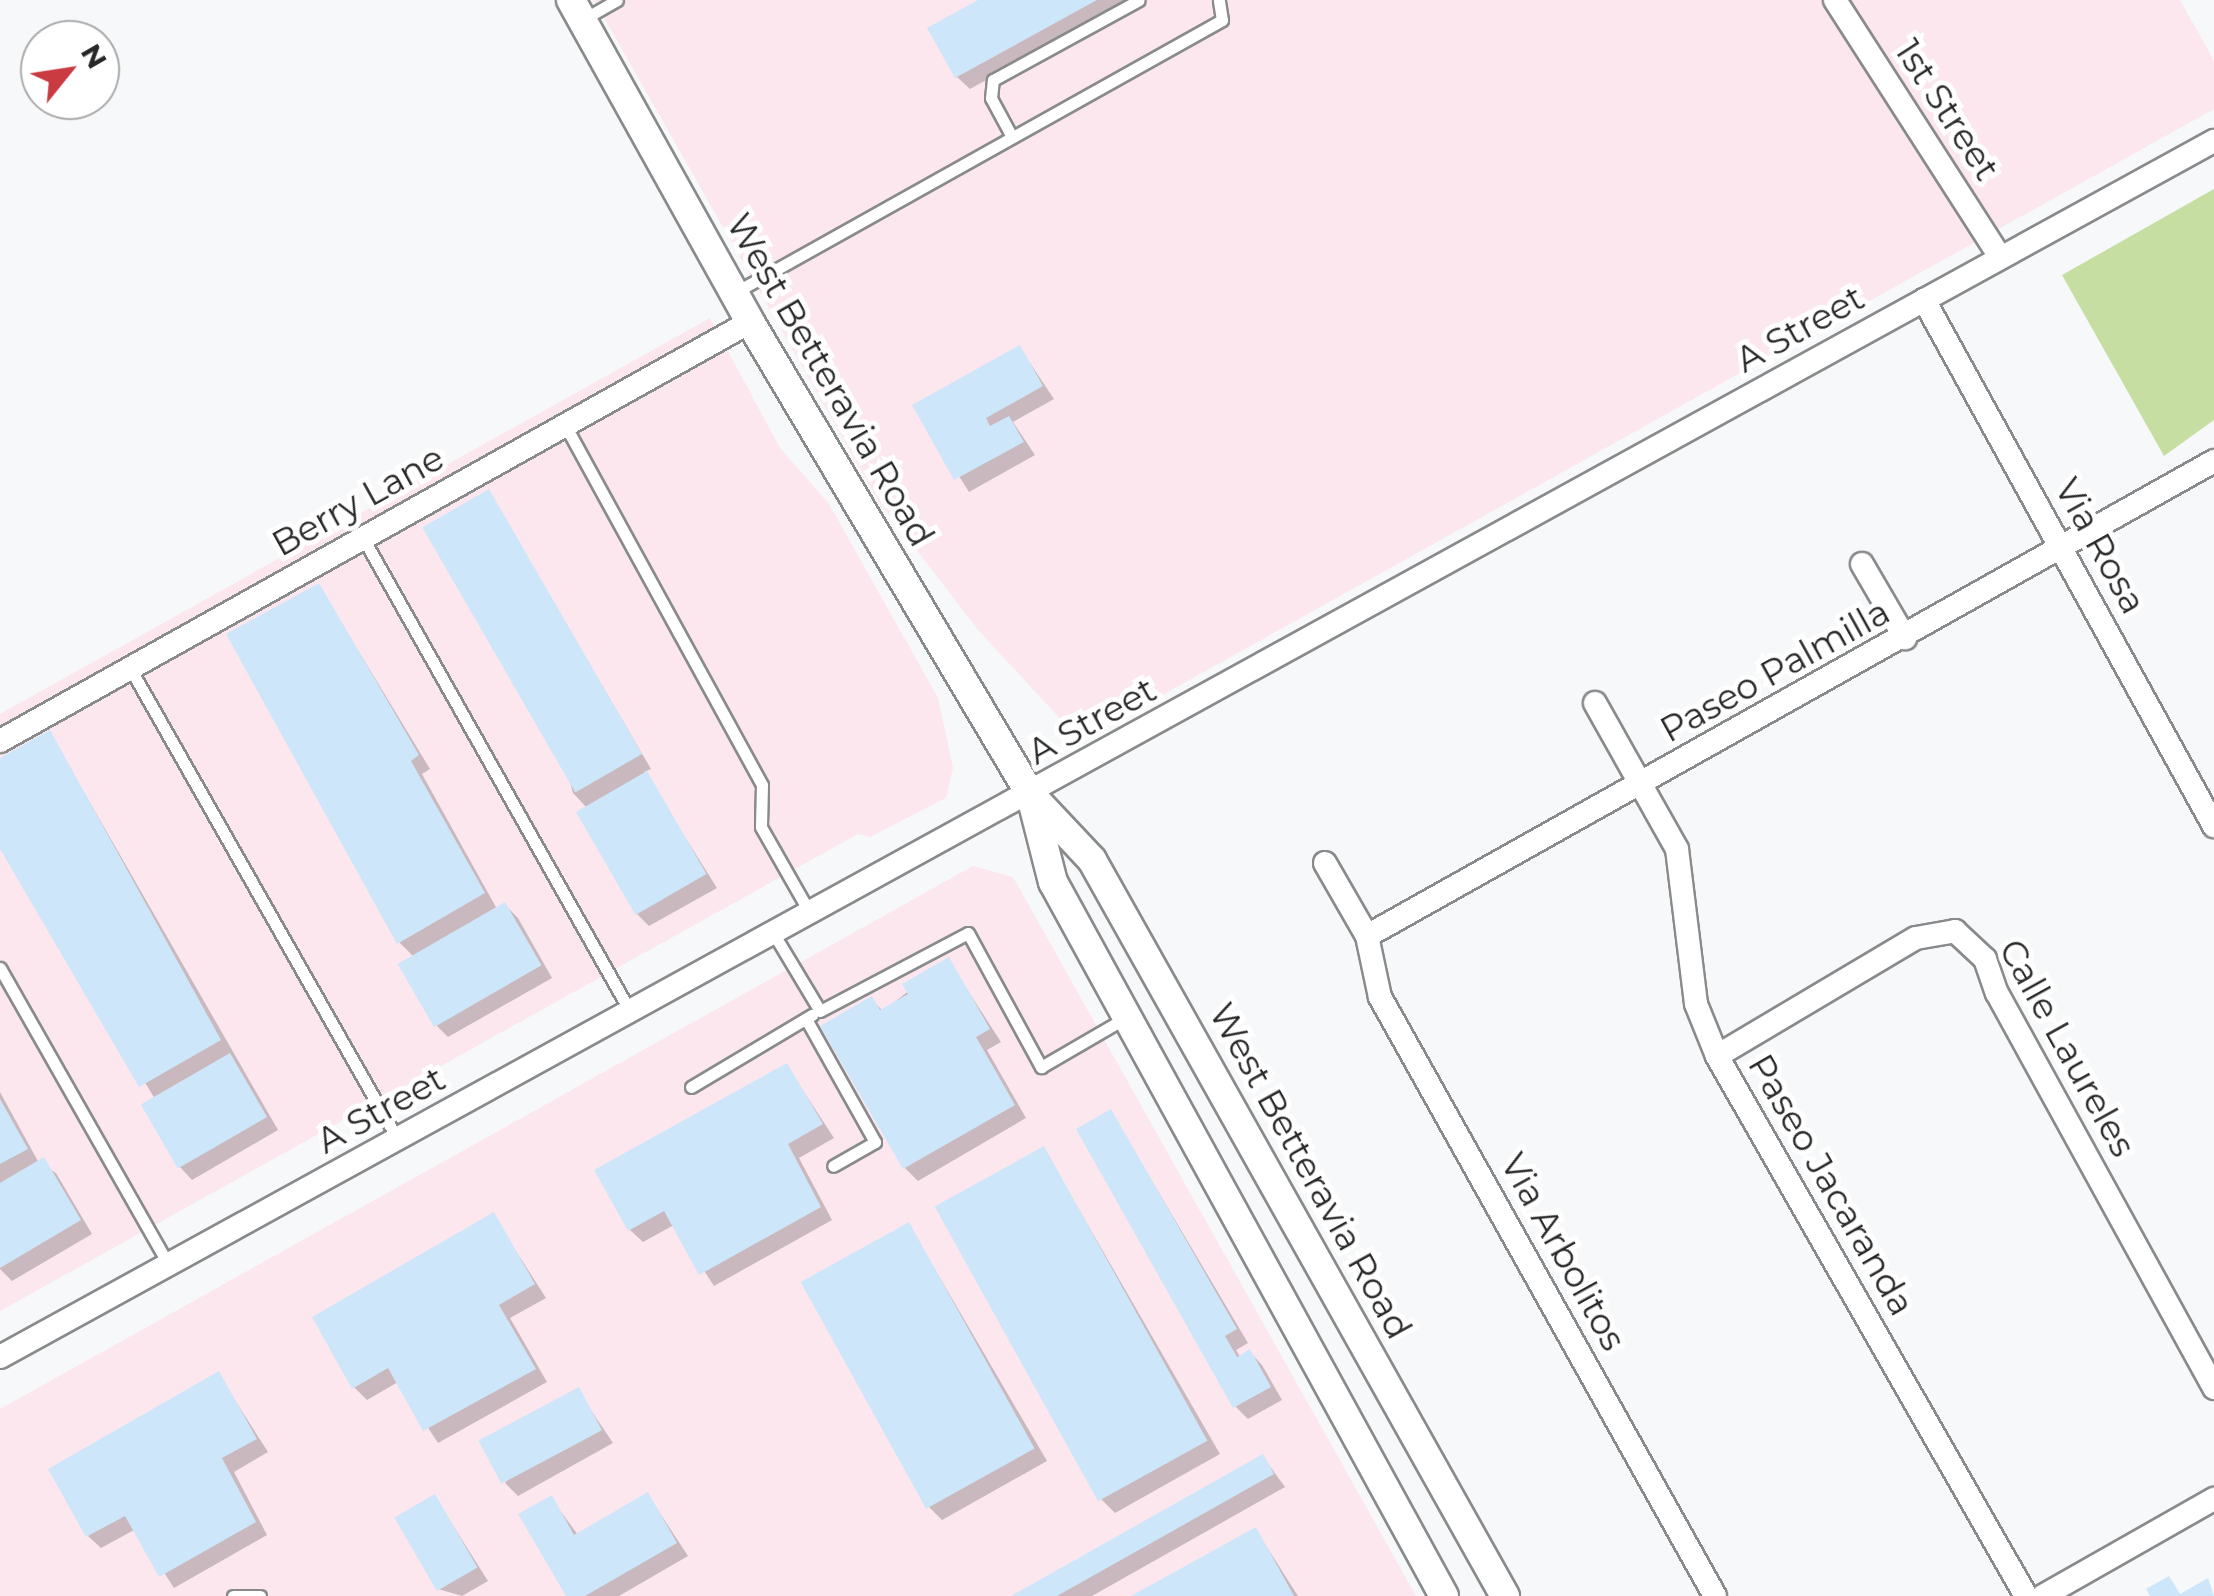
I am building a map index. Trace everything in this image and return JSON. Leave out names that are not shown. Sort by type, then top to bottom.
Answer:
[{"type":"street","name":"1st Street","points":[[1835,0],[2000,257]]},
{"type":"street","name":"West Betteravia Road","points":[[576,10],[750,322],[1031,795],[1092,860],[1505,1596]]},
{"type":"street","name":"A Street","points":[[0,1357],[775,936],[2214,141]]},
{"type":"street","name":"Via Rosa","points":[[1924,300],[2214,826]]},
{"type":"street","name":"Berry Lane","points":[[0,742],[750,322]]},
{"type":"street","name":"Paseo Palmilla","points":[[1367,936],[1642,786],[2214,461]]},
{"type":"street","points":[[1862,564],[1905,638]]},
{"type":"street","name":"Paseo Jacaranda","points":[[1595,702],[1677,849],[1696,1004],[1717,1056],[2026,1596]]},
{"type":"street","name":"West Betteravia Road","points":[[1031,795],[1053,882],[1444,1596]]},
{"type":"street","name":"Via Arbolitos","points":[[1325,862],[1367,936],[1380,998],[1716,1596]]},
{"type":"street","name":"Calle Laureles","points":[[1717,1056],[1916,938],[1954,931],[1985,960],[1997,993],[2214,1388]]},
{"type":"street","points":[[2043,1596],[2214,1499]]},
{"type":"lane","points":[[576,10],[616,0]]},
{"type":"lane","points":[[1012,138],[991,98],[993,80],[1139,0]]},
{"type":"lane","points":[[734,293],[1222,20],[1218,0]]},
{"type":"lane","points":[[564,426],[762,785],[761,828],[811,915]]},
{"type":"lane","points":[[364,538],[631,1013]]},
{"type":"lane","points":[[130,668],[398,1140]]},
{"type":"lane","points":[[691,1087],[820,1010],[968,933],[1040,1066],[1127,1018]]},
{"type":"lane","points":[[775,936],[820,1010]]},
{"type":"lane","points":[[0,968],[168,1266]]},
{"type":"lane","points":[[806,1018],[875,1142],[833,1166]]},
{"type":"lane","points":[[233,1596],[260,1596]]},
{"type":"shaded area","points":[[594,0],[2180,0],[2214,61],[2214,109],[1123,717],[1068,727],[979,631],[878,500]]},
{"type":"shaded area","points":[[710,318],[780,448],[829,504],[938,698],[953,768],[946,798],[870,837],[858,834],[0,1311],[0,714]]},
{"type":"shaded area","points":[[973,866],[1013,877],[1416,1596],[0,1596],[0,1409]]},
{"type":"green space","points":[[2214,189],[2214,420],[2164,456],[2062,275]]},
{"type":"building","points":[[978,0],[1097,0],[955,78],[927,28]]},
{"type":"building","points":[[1020,345],[1043,386],[986,418],[990,426],[1009,416],[1024,442],[954,480],[912,405]]},
{"type":"building","points":[[489,489],[642,754],[575,793],[422,528]]},
{"type":"building","points":[[319,583],[419,755],[411,761],[485,893],[397,944],[226,634]]},
{"type":"building","points":[[50,730],[221,1040],[139,1087],[0,849],[0,758]]},
{"type":"building","points":[[647,771],[706,874],[635,915],[576,812]]},
{"type":"building","points":[[505,902],[542,965],[434,1027],[398,964]]},
{"type":"building","points":[[949,957],[990,1029],[976,1037],[1015,1105],[903,1169],[820,1026],[872,996],[880,1010],[908,994],[902,984]]},
{"type":"building","points":[[230,1053],[267,1117],[178,1169],[141,1104]]},
{"type":"building","points":[[787,1063],[823,1124],[788,1144],[821,1207],[699,1275],[664,1211],[628,1231],[594,1170]]},
{"type":"building","points":[[0,1099],[28,1149],[0,1164]]},
{"type":"building","points":[[1111,1109],[1237,1329],[1225,1336],[1237,1357],[1250,1349],[1271,1387],[1233,1408],[1076,1129]]},
{"type":"building","points":[[1044,1146],[1207,1441],[1098,1501],[935,1207]]},
{"type":"building","points":[[44,1157],[81,1220],[0,1268],[0,1183]]},
{"type":"building","points":[[494,1212],[535,1284],[499,1305],[536,1369],[423,1431],[388,1368],[352,1389],[312,1317]]},
{"type":"building","points":[[909,1222],[1035,1449],[926,1509],[801,1282]]},
{"type":"building","points":[[219,1371],[257,1439],[222,1458],[256,1522],[159,1577],[125,1516],[86,1537],[48,1469]]},
{"type":"building","points":[[579,1387],[602,1430],[501,1484],[478,1441]]},
{"type":"building","points":[[1263,1454],[1274,1474],[1057,1596],[1011,1596]]},
{"type":"building","points":[[648,1492],[677,1543],[585,1596],[566,1596],[518,1514],[552,1495],[574,1535]]},
{"type":"building","points":[[435,1494],[478,1568],[437,1591],[394,1518]]},
{"type":"building","points":[[1256,1527],[1294,1596],[1131,1596]]},
{"type":"building","points":[[2169,1576],[2180,1594],[2208,1578],[2214,1596],[2150,1596],[2146,1589]]}]
